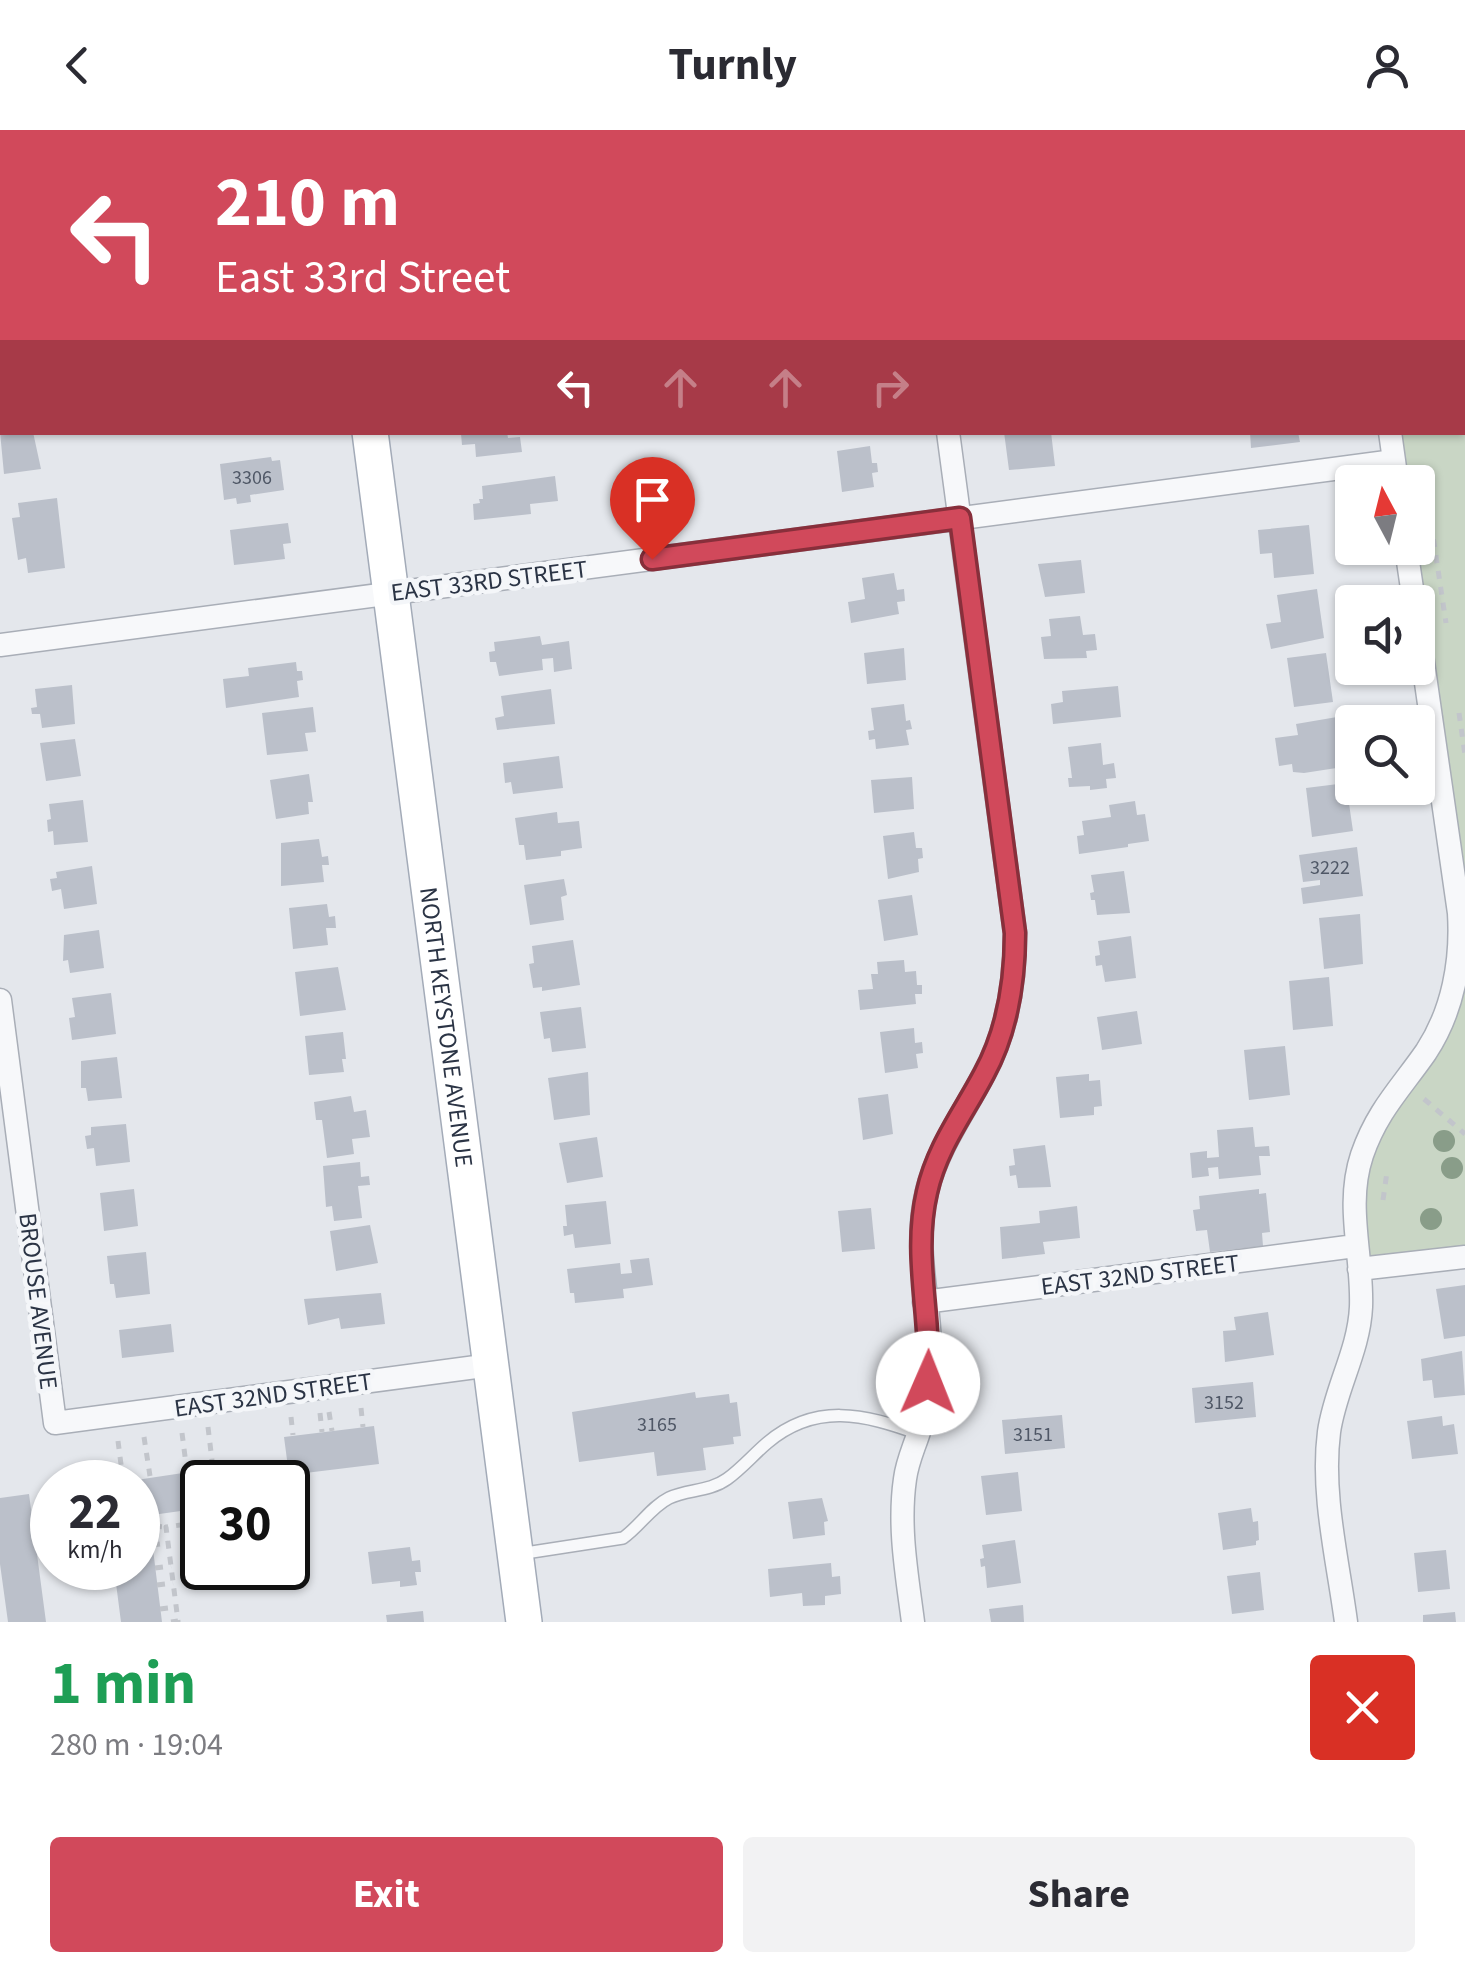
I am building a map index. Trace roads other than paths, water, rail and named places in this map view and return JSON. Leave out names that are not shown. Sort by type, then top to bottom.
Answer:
[{"type":"main road","name":"NORTH KEYSTONE AVENUE","points":[[370,435],[524,1622]]},
{"type":"street","points":[[914,1622],[902,1510],[930,1357],[920,1246],[927,1192],[945,1141],[986,1072],[1001,1036],[1011,998],[1015,959],[1015,933],[948,435]]},
{"type":"street","points":[[1390,435],[1395,465]]},
{"type":"street","name":"EAST 33RD STREET","points":[[0,645],[960,518],[1335,478]]},
{"type":"street","points":[[1346,1622],[1326,1456],[1332,1415],[1359,1326],[1353,1208],[1362,1156],[1382,1108],[1430,1045],[1452,996],[1458,969],[1459,913],[1426,685]]},
{"type":"street","name":"BROUSE AVENUE","points":[[0,1000],[55,1423]]},
{"type":"street","name":"EAST 32ND STREET","points":[[924,1302],[1357,1258],[1465,1257]]},
{"type":"street","name":"EAST 32ND STREET","points":[[55,1423],[490,1366]]},
{"type":"lane","points":[[515,1554],[622,1538],[636,1530],[666,1499],[720,1484],[768,1443],[807,1421],[824,1416],[859,1415],[918,1434]]}]
